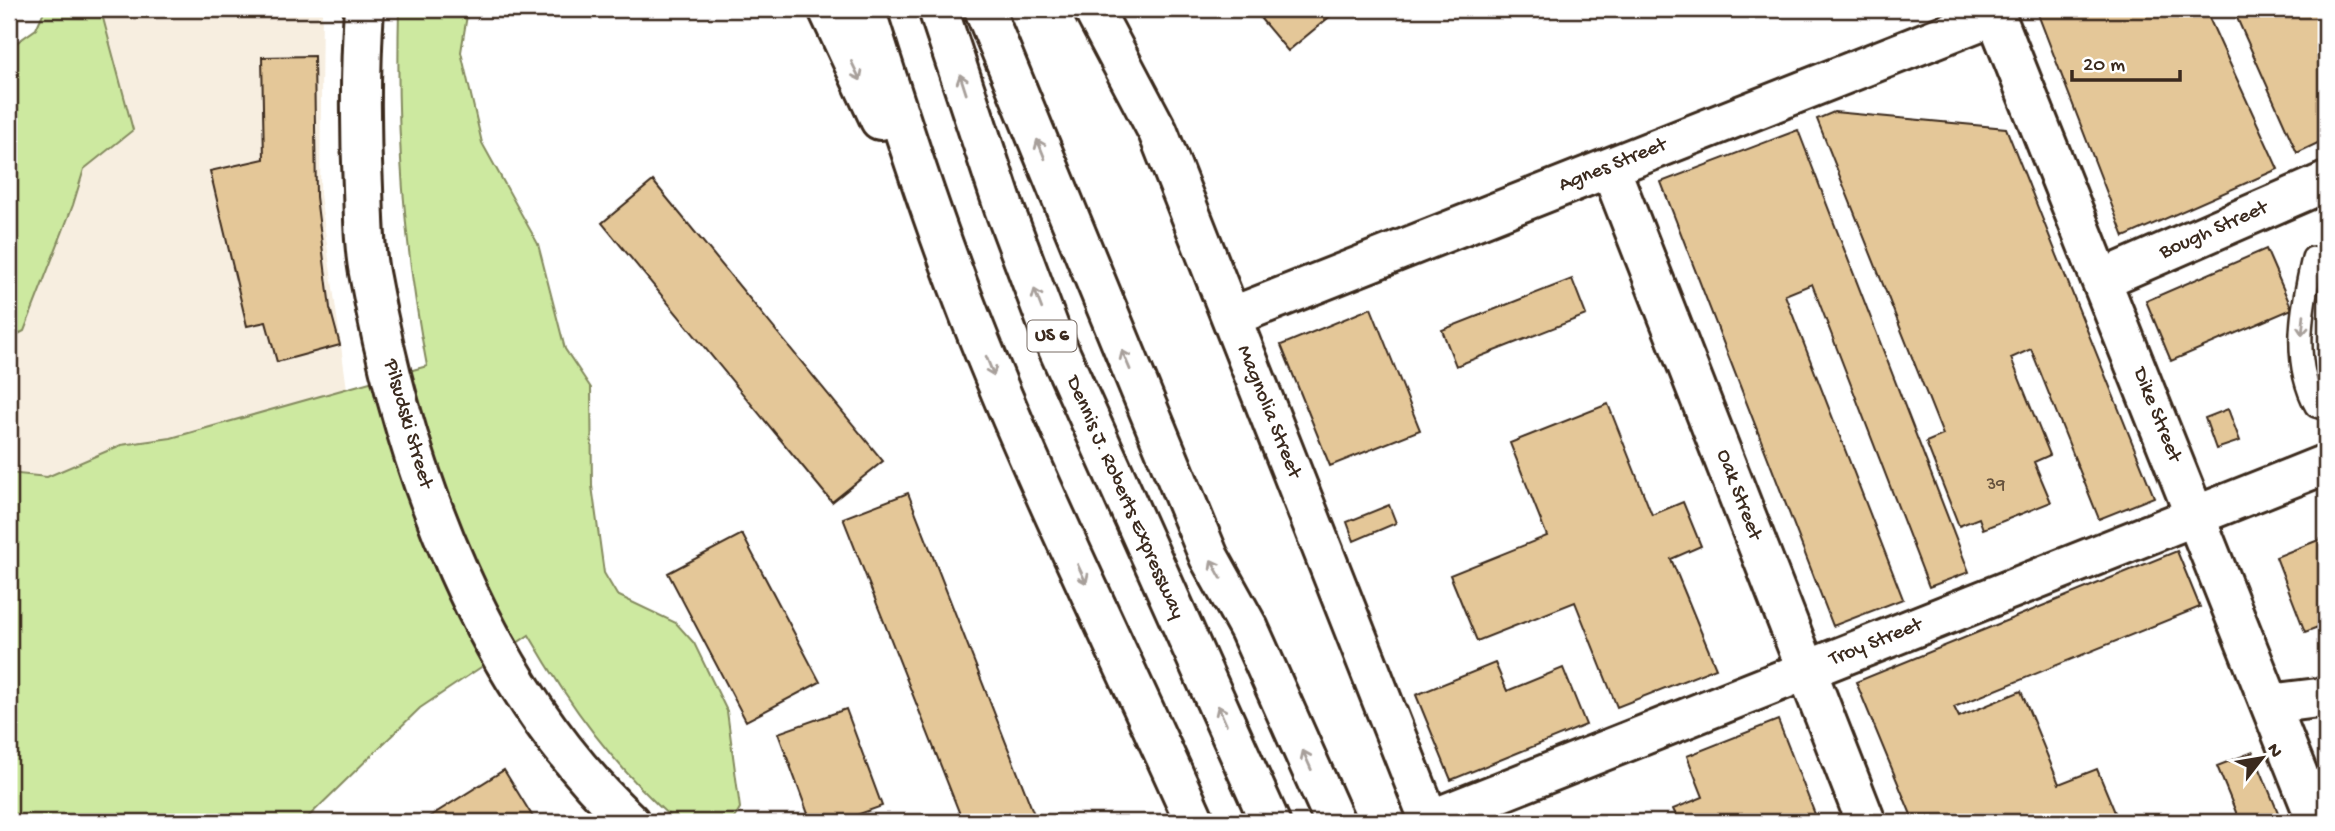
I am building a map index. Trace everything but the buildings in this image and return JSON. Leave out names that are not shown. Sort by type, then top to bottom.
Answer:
[{"type":"main road","name":"Pilsudski Street","points":[[364,9],[358,91],[369,276],[416,466],[457,569],[534,712],[568,757],[630,822]]},
{"type":"main road","points":[[828,9],[947,257],[1013,418],[1195,822]]},
{"type":"main road","points":[[865,9],[947,257]]},
{"type":"main road","name":"Dennis J. Roberts Expressway","points":[[938,9],[1004,208],[1051,333],[1270,822]]},
{"type":"main road","points":[[984,9],[1209,557],[1249,629],[1335,822]]},
{"type":"main road","name":"Magnolia Street","points":[[1093,9],[1147,107],[1428,822]]},
{"type":"main road","name":"Agnes Street","points":[[1231,317],[1610,168],[1994,12]]},
{"type":"main road","name":"Dike Street","points":[[1994,12],[2103,279],[2317,822]]},
{"type":"main road","name":"Oak Street","points":[[1610,168],[1866,822]]},
{"type":"main road","name":"Bough Street","points":[[2103,279],[2326,182]]},
{"type":"main road","name":"Troy Street","points":[[1428,822],[2326,464]]},
{"type":"main road","points":[[1132,679],[1184,822]]},
{"type":"main road","points":[[2270,704],[2326,697]]},
{"type":"lane","points":[[2313,258],[2306,291],[2300,354],[2305,385],[2316,406],[2326,409]]},
{"type":"shaded area","points":[[90,9],[322,9],[320,194],[347,389],[171,438],[121,445],[47,477],[9,473],[9,339],[24,330],[73,205],[84,168],[133,130],[103,18]]},
{"type":"green space","points":[[45,9],[90,9],[103,18],[133,130],[84,169],[73,205],[24,331],[9,339],[9,48],[36,29]]},
{"type":"green space","points":[[399,9],[468,9],[461,52],[482,143],[538,244],[565,349],[591,388],[592,486],[604,573],[617,595],[676,623],[694,643],[727,711],[740,808],[732,822],[676,822],[633,779],[595,735],[529,635],[420,708],[303,822],[9,822],[9,473],[47,477],[121,445],[171,438],[427,366],[412,276],[403,188]]}]
